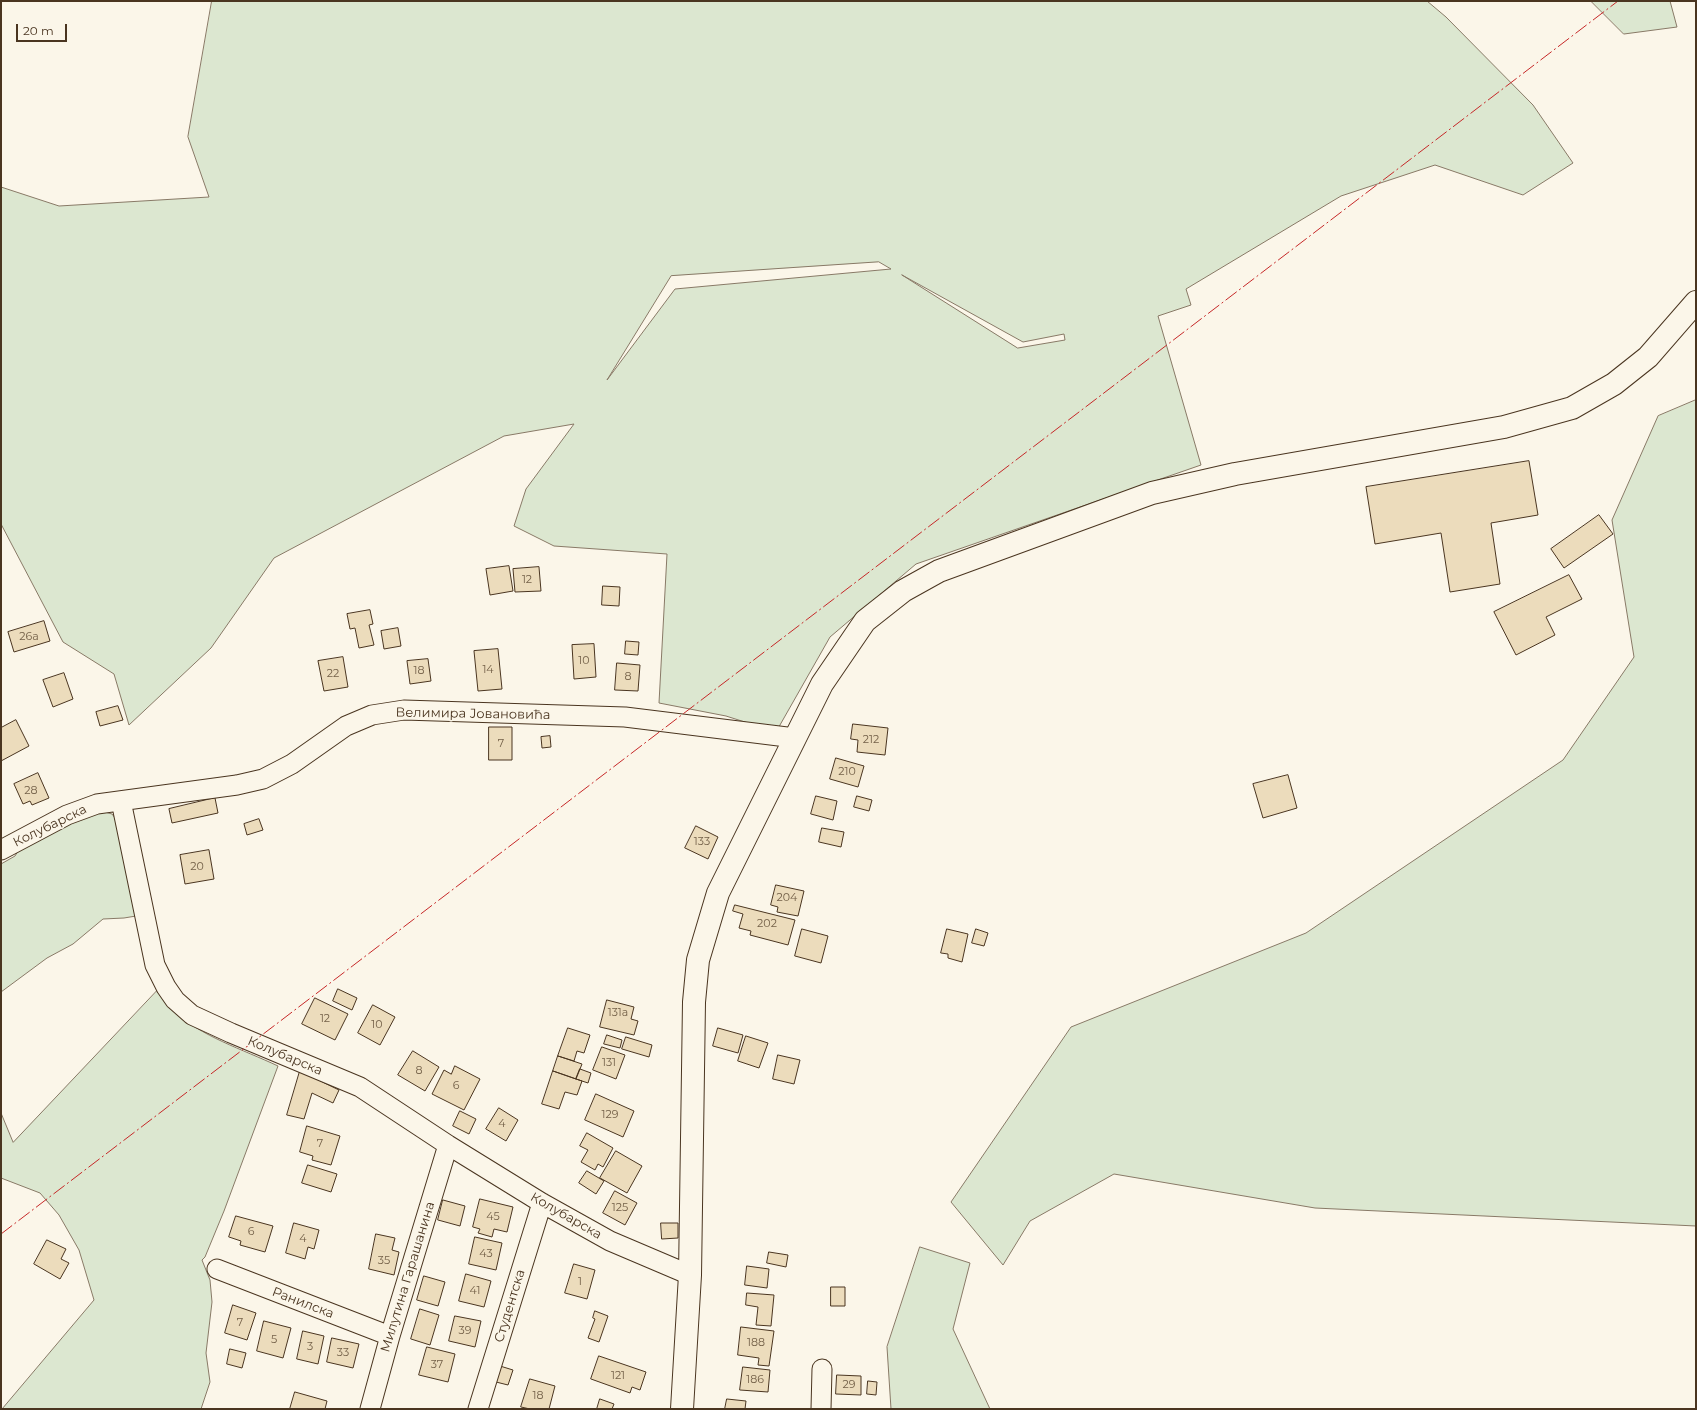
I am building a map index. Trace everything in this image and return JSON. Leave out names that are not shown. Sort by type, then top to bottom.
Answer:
[{"type":"main road","points":[[682,1409],[690,1275],[694,1002],[698,960],[718,893],[822,684],[865,621],[904,591],[939,571],[1152,494],[1235,474],[1504,426],[1572,408],[1614,384],[1648,357],[1696,302]]},
{"type":"street","name":"Велимира Јовановића","points":[[121,801],[237,785],[263,779],[292,764],[346,726],[372,715],[404,710],[625,717],[795,738]]},
{"type":"street","name":"Колубарска","points":[[1,850],[67,815],[97,804],[121,801],[155,965],[166,987],[175,1000],[192,1015],[360,1087],[448,1145],[542,1203],[610,1241],[690,1275]]},
{"type":"street","name":"Милутина Гарашанина","points":[[370,1409],[390,1336],[448,1145]]},
{"type":"street","name":"Студентска","points":[[478,1409],[542,1203]]},
{"type":"street","name":"Ранилска","points":[[217,1269],[390,1336]]},
{"type":"street","points":[[820,1409],[822,1369]]},
{"type":"green space","points":[[212,1],[1427,1],[1446,17],[1533,105],[1573,163],[1523,195],[1435,165],[1341,196],[1186,289],[1191,305],[1158,316],[1201,465],[916,564],[830,637],[776,732],[726,716],[659,703],[667,554],[554,546],[514,526],[526,489],[574,424],[504,436],[274,558],[211,648],[129,725],[114,674],[63,642],[1,524],[1,187],[59,206],[209,197],[188,137]],"holes":[[[879,262],[891,269],[675,289],[607,380],[671,276]],[[902,275],[1023,342],[1064,334],[1065,340],[1018,348]]]},
{"type":"green space","points":[[1591,1],[1670,1],[1677,27],[1624,34]]},
{"type":"green space","points":[[1696,400],[1696,1226],[1315,1208],[1114,1174],[1030,1221],[1003,1265],[951,1202],[1071,1027],[1306,933],[1563,760],[1634,657],[1612,520],[1658,416]]},
{"type":"green space","points":[[94,809],[112,814],[119,823],[136,916],[103,919],[73,944],[47,958],[1,992],[1,864],[15,856],[21,846]]},
{"type":"green space","points":[[157,991],[170,1008],[196,1028],[223,1042],[278,1066],[224,1211],[205,1257],[202,1260],[210,1280],[212,1302],[206,1353],[210,1382],[201,1409],[2,1409],[94,1300],[79,1250],[59,1215],[40,1193],[1,1178],[1,1113],[13,1142]]},
{"type":"green space","points":[[920,1247],[970,1263],[953,1329],[990,1409],[891,1409],[887,1347]]},
{"type":"building","points":[[1529,461],[1538,515],[1491,523],[1500,584],[1450,592],[1441,533],[1375,544],[1366,487]]},
{"type":"building","points":[[1599,515],[1613,534],[1564,568],[1551,549]]},
{"type":"building","points":[[509,566],[513,591],[490,595],[486,569]]},
{"type":"building","points":[[539,567],[541,591],[515,592],[513,569]]},
{"type":"building","points":[[1569,575],[1582,599],[1546,617],[1555,635],[1516,655],[1494,612]]},
{"type":"building","points":[[603,586],[620,587],[619,606],[602,605]]},
{"type":"building","points":[[370,610],[373,624],[369,625],[374,645],[359,648],[355,628],[350,629],[347,614]]},
{"type":"building","points":[[44,621],[50,641],[14,652],[8,632]]},
{"type":"building","points":[[398,628],[401,646],[384,649],[381,631]]},
{"type":"building","points":[[626,641],[639,642],[638,655],[625,654]]},
{"type":"building","points":[[594,644],[596,677],[574,679],[572,645]]},
{"type":"building","points":[[498,649],[502,689],[478,691],[474,651]]},
{"type":"building","points":[[343,657],[348,687],[324,691],[318,661]]},
{"type":"building","points":[[428,659],[431,681],[410,684],[407,661]]},
{"type":"building","points":[[617,663],[640,665],[638,691],[615,690]]},
{"type":"building","points":[[64,673],[73,699],[53,707],[43,680]]},
{"type":"building","points":[[118,706],[123,720],[100,726],[96,712]]},
{"type":"building","points":[[16,720],[29,746],[1,761],[1,728]]},
{"type":"building","points":[[853,724],[888,728],[885,755],[857,752],[858,740],[851,739]]},
{"type":"building","points":[[489,727],[512,727],[512,760],[489,760]]},
{"type":"building","points":[[550,736],[551,747],[542,748],[541,737]]},
{"type":"building","points":[[836,758],[864,766],[858,787],[830,779]]},
{"type":"building","points":[[38,773],[49,798],[32,805],[30,801],[23,804],[14,784]]},
{"type":"building","points":[[1288,775],[1297,808],[1263,818],[1253,784]]},
{"type":"building","points":[[816,796],[837,801],[833,820],[811,814]]},
{"type":"building","points":[[857,796],[872,800],[869,811],[854,807]]},
{"type":"building","points":[[215,798],[218,813],[172,823],[169,809]]},
{"type":"building","points":[[259,819],[263,830],[247,835],[244,824]]},
{"type":"building","points":[[696,826],[718,837],[708,859],[685,848]]},
{"type":"building","points":[[822,828],[844,832],[841,847],[819,842]]},
{"type":"building","points":[[209,850],[214,879],[185,884],[180,855]]},
{"type":"building","points":[[776,885],[804,891],[798,916],[777,912],[778,907],[771,905]]},
{"type":"building","points":[[735,905],[795,920],[788,945],[750,935],[751,931],[739,928],[743,914],[733,911]]},
{"type":"building","points":[[802,929],[828,936],[821,963],[795,956]]},
{"type":"building","points":[[947,929],[968,934],[962,962],[948,958],[948,954],[941,953]]},
{"type":"building","points":[[976,929],[988,933],[984,946],[972,943]]},
{"type":"building","points":[[338,989],[357,998],[352,1010],[333,1001]]},
{"type":"building","points":[[315,998],[348,1014],[335,1040],[302,1024]]},
{"type":"building","points":[[607,1000],[634,1007],[631,1019],[638,1021],[634,1035],[600,1027]]},
{"type":"building","points":[[373,1005],[395,1017],[380,1045],[358,1033]]},
{"type":"building","points":[[568,1028],[590,1035],[584,1053],[577,1051],[574,1061],[558,1056]]},
{"type":"building","points":[[718,1028],[743,1035],[738,1053],[713,1046]]},
{"type":"building","points":[[607,1035],[622,1040],[620,1048],[604,1044]]},
{"type":"building","points":[[746,1036],[768,1043],[759,1068],[738,1061]]},
{"type":"building","points":[[626,1037],[652,1045],[649,1057],[622,1049]]},
{"type":"building","points":[[602,1047],[625,1055],[616,1079],[593,1070]]},
{"type":"building","points":[[413,1051],[439,1067],[425,1091],[398,1075]]},
{"type":"building","points":[[778,1055],[800,1060],[794,1084],[773,1079]]},
{"type":"building","points":[[558,1056],[582,1064],[576,1079],[553,1071]]},
{"type":"building","points":[[455,1066],[480,1079],[464,1110],[432,1094],[444,1070],[451,1074]]},
{"type":"building","points":[[580,1069],[591,1073],[588,1083],[576,1079]]},
{"type":"building","points":[[300,1071],[339,1090],[333,1103],[312,1093],[304,1119],[287,1115]]},
{"type":"building","points":[[553,1071],[582,1081],[577,1095],[565,1092],[559,1109],[542,1104]]},
{"type":"building","points":[[596,1094],[634,1111],[623,1137],[585,1120]]},
{"type":"building","points":[[499,1108],[518,1120],[506,1141],[486,1129]]},
{"type":"building","points":[[460,1111],[476,1119],[469,1134],[453,1126]]},
{"type":"building","points":[[307,1126],[340,1136],[331,1165],[312,1160],[313,1156],[300,1152]]},
{"type":"building","points":[[587,1133],[613,1148],[603,1167],[598,1164],[595,1170],[581,1162],[588,1150],[580,1146]]},
{"type":"building","points":[[616,1151],[642,1166],[627,1193],[600,1178]]},
{"type":"building","points":[[308,1165],[337,1174],[331,1192],[302,1183]]},
{"type":"building","points":[[587,1171],[604,1181],[596,1194],[579,1183]]},
{"type":"building","points":[[615,1191],[637,1203],[625,1225],[603,1213]]},
{"type":"building","points":[[480,1199],[513,1207],[507,1232],[494,1229],[492,1237],[478,1233],[480,1229],[473,1227]]},
{"type":"building","points":[[443,1200],[465,1206],[460,1226],[438,1220]]},
{"type":"building","points":[[236,1216],[273,1226],[265,1252],[240,1245],[241,1241],[229,1237]]},
{"type":"building","points":[[294,1223],[319,1230],[314,1249],[308,1247],[305,1259],[286,1253]]},
{"type":"building","points":[[661,1223],[678,1223],[678,1238],[662,1239]]},
{"type":"building","points":[[376,1234],[395,1238],[392,1250],[399,1252],[394,1275],[369,1269]]},
{"type":"building","points":[[475,1237],[502,1243],[496,1270],[469,1264]]},
{"type":"building","points":[[47,1240],[66,1249],[61,1259],[69,1263],[60,1279],[34,1264]]},
{"type":"building","points":[[769,1252],[788,1255],[786,1267],[767,1263]]},
{"type":"building","points":[[574,1264],[595,1270],[587,1299],[565,1293]]},
{"type":"building","points":[[747,1266],[769,1269],[767,1288],[745,1285]]},
{"type":"building","points":[[466,1274],[491,1281],[484,1307],[459,1301]]},
{"type":"building","points":[[424,1276],[445,1282],[438,1306],[417,1300]]},
{"type":"building","points":[[831,1287],[845,1287],[845,1306],[831,1306]]},
{"type":"building","points":[[747,1293],[774,1295],[771,1326],[756,1325],[758,1307],[746,1305]]},
{"type":"building","points":[[233,1305],[256,1313],[247,1340],[225,1333]]},
{"type":"building","points":[[420,1309],[439,1315],[430,1345],[411,1339]]},
{"type":"building","points":[[595,1311],[608,1316],[599,1342],[588,1338],[595,1319],[593,1318]]},
{"type":"building","points":[[455,1316],[481,1321],[475,1347],[449,1341]]},
{"type":"building","points":[[264,1321],[291,1328],[283,1358],[257,1351]]},
{"type":"building","points":[[741,1327],[774,1331],[769,1366],[758,1365],[759,1358],[738,1355]]},
{"type":"building","points":[[303,1331],[324,1336],[318,1364],[297,1359]]},
{"type":"building","points":[[332,1338],[359,1344],[353,1368],[327,1362]]},
{"type":"building","points":[[427,1347],[455,1354],[448,1382],[419,1375]]},
{"type":"building","points":[[230,1349],[246,1353],[242,1368],[227,1364]]},
{"type":"building","points":[[599,1356],[646,1372],[640,1390],[632,1387],[630,1393],[591,1379]]},
{"type":"building","points":[[500,1366],[513,1370],[508,1385],[496,1382]]},
{"type":"building","points":[[743,1367],[770,1370],[768,1392],[740,1390]]},
{"type":"building","points":[[837,1375],[861,1376],[861,1395],[836,1394]]},
{"type":"building","points":[[530,1379],[555,1386],[549,1409],[530,1409],[521,1407]]},
{"type":"building","points":[[868,1381],[877,1382],[876,1395],[867,1394]]},
{"type":"building","points":[[295,1392],[327,1401],[325,1409],[290,1409]]},
{"type":"building","points":[[600,1399],[614,1404],[612,1409],[597,1409]]},
{"type":"building","points":[[727,1399],[746,1401],[745,1409],[725,1409]]},
{"type":"power","points":[[1,1234],[1618,1]]}]
